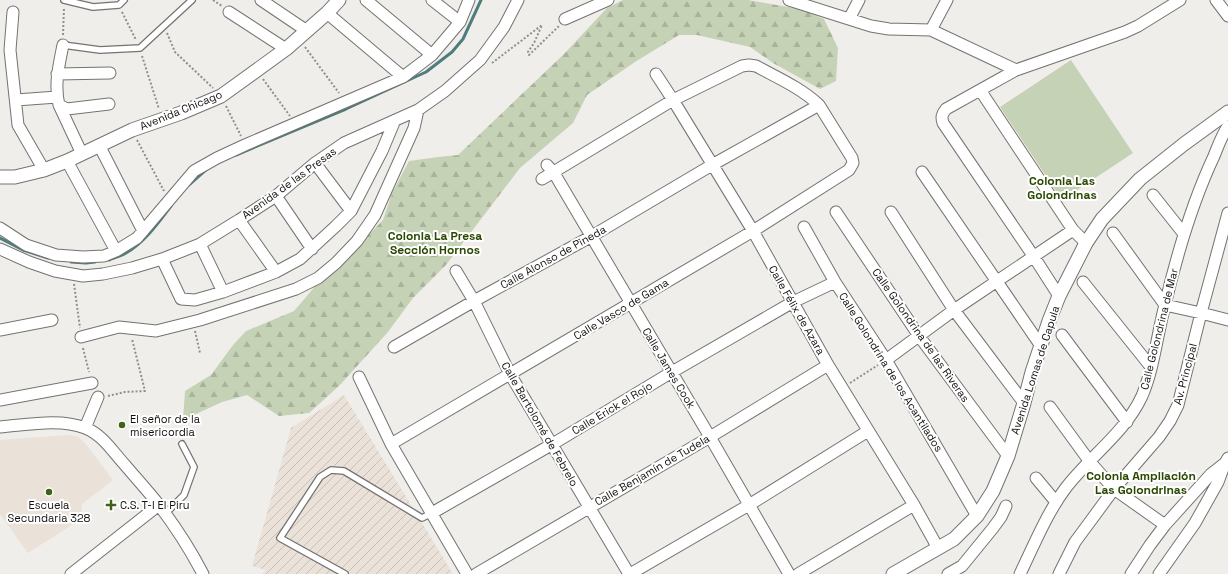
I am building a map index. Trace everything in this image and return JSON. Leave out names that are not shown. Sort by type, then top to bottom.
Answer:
[{"type":"street","points":[[260,0],[303,34]]},
{"type":"street","name":"Avenida Chicago","points":[[0,177],[15,177],[44,170],[67,161],[132,130],[162,120],[221,96],[286,48],[328,13],[338,0]]},
{"type":"street","points":[[366,0],[432,55]]},
{"type":"street","points":[[432,0],[460,22]]},
{"type":"street","points":[[0,228],[26,245],[56,255],[83,257],[104,256],[116,251],[133,241],[143,231],[194,171],[245,144],[403,77],[432,55],[460,22],[469,0]]},
{"type":"street","name":"Avenida de las Presas","points":[[0,249],[29,262],[55,271],[83,276],[103,274],[132,268],[162,259],[200,244],[276,196],[315,163],[344,143],[418,110],[445,91],[480,60],[504,27],[518,0]]},
{"type":"street","points":[[565,19],[608,0]]},
{"type":"street","points":[[789,0],[871,26],[889,29],[931,30],[1016,70]]},
{"type":"street","points":[[849,18],[859,0]]},
{"type":"street","points":[[931,30],[947,0]]},
{"type":"street","points":[[1059,296],[944,123],[942,113],[946,109],[1016,70],[1125,32],[1138,26],[1180,0]]},
{"type":"street","points":[[1216,0],[1228,16]]},
{"type":"street","points":[[13,12],[10,50],[18,125],[44,170]]},
{"type":"street","points":[[230,12],[286,48]]},
{"type":"street","points":[[328,13],[403,77]]},
{"type":"street","points":[[63,45],[57,74],[58,101],[82,154]]},
{"type":"street","points":[[542,179],[551,169],[673,100],[742,66],[756,66],[804,92],[818,105]]},
{"type":"street","points":[[57,74],[110,72]]},
{"type":"street","name":"Calle Félix de Azara","points":[[656,74],[752,231],[828,365],[914,505],[938,548]]},
{"type":"street","points":[[980,90],[1073,230],[1086,243]]},
{"type":"street","points":[[16,100],[58,101],[67,109],[109,104]]},
{"type":"street","name":"Calle Alonso de Pineda","points":[[394,347],[592,236],[712,165],[818,105]]},
{"type":"street","name":"Calle Vasco de Gama","points":[[391,444],[630,304],[752,231],[849,170],[853,163],[852,158],[818,105]]},
{"type":"street","points":[[81,337],[119,326],[156,331],[200,320],[296,289],[318,278],[358,241],[375,215],[414,128],[418,110]]},
{"type":"street","name":"Avenida Lomas de Capula","points":[[893,574],[954,539],[977,516],[993,491],[1008,456],[1032,372],[1059,296],[1086,243],[1102,219],[1140,179],[1228,112]]},
{"type":"street","points":[[162,259],[181,299],[195,300],[223,292],[276,272],[300,259],[350,211],[382,151],[396,120]]},
{"type":"street","name":"Calle Golondrina de Mar","points":[[1020,574],[1056,502],[1076,476],[1127,422],[1143,394],[1184,234],[1200,188],[1228,126]]},
{"type":"street","points":[[99,145],[143,231]]},
{"type":"street","points":[[67,161],[116,251]]},
{"type":"street","points":[[315,163],[350,211]]},
{"type":"street","name":"Calle James Cook","points":[[551,169],[592,236],[630,304],[672,372],[789,574]]},
{"type":"street","points":[[922,172],[1041,346]]},
{"type":"street","points":[[1153,195],[1184,234]]},
{"type":"street","points":[[276,196],[312,249]]},
{"type":"street","name":"Calle Golondrina de las Riveras","points":[[836,212],[919,336],[1008,456]]},
{"type":"street","points":[[891,212],[954,310],[1024,403]]},
{"type":"street","name":"Av. Principal","points":[[1059,574],[1075,542],[1114,489],[1159,437],[1170,421],[1178,405],[1228,213]]},
{"type":"street","points":[[239,220],[276,272]]},
{"type":"street","name":"Calle Golondrina de los Acantilados","points":[[804,227],[835,282],[886,360],[977,516]]},
{"type":"street","points":[[886,360],[954,310],[1073,230]]},
{"type":"street","points":[[1113,233],[1165,305],[1228,320]]},
{"type":"street","points":[[200,244],[223,292]]},
{"type":"street","name":"Calle Bartolomé de Febrelo","points":[[456,271],[474,301],[510,374],[630,574]]},
{"type":"street","name":"Calle Erick el Rojo","points":[[432,514],[552,445],[672,372],[793,302],[835,282]]},
{"type":"street","points":[[1083,282],[1151,367]]},
{"type":"street","points":[[0,330],[52,320]]},
{"type":"street","points":[[1062,335],[1127,422]]},
{"type":"street","name":"Calle Benjamín de Tudela","points":[[476,574],[710,437],[828,365]]},
{"type":"street","points":[[359,377],[391,444],[467,574]]},
{"type":"street","points":[[0,400],[92,383]]},
{"type":"street","points":[[85,428],[98,398]]},
{"type":"street","points":[[1050,407],[1090,462],[1114,489],[1166,525]]},
{"type":"street","points":[[0,427],[67,423],[85,428],[97,435],[110,447],[162,510],[194,556],[203,574]]},
{"type":"street","points":[[630,574],[749,505],[868,431]]},
{"type":"street","points":[[1131,574],[1150,545],[1166,525],[1211,474],[1226,460]]},
{"type":"street","points":[[1159,574],[1195,523],[1218,482],[1226,460]]},
{"type":"street","points":[[1036,478],[1056,502]]},
{"type":"street","points":[[798,574],[914,505]]},
{"type":"street","points":[[948,574],[963,570],[993,528],[1006,506]]},
{"type":"street","points":[[71,574],[162,510]]},
{"type":"lane","points":[[64,0],[93,7],[119,5],[124,0]]},
{"type":"lane","points":[[63,45],[100,50],[140,48],[192,0]]},
{"type":"lane","points":[[162,510],[184,495],[194,467],[182,444]]},
{"type":"lane","points":[[346,574],[280,538],[320,477],[331,470],[344,471],[422,518],[432,514]]},
{"type":"path","points":[[63,45],[64,0]]},
{"type":"path","points":[[119,5],[140,48],[162,120]]},
{"type":"path","points":[[491,64],[542,25],[528,52],[529,55],[565,19]]},
{"type":"path","points":[[164,27],[175,52],[221,96],[245,144]]},
{"type":"path","points":[[303,34],[346,102]]},
{"type":"path","points":[[258,70],[295,124]]},
{"type":"path","points":[[132,130],[169,200]]},
{"type":"path","points":[[193,321],[200,353]]},
{"type":"path","points":[[98,398],[125,392],[145,391],[130,328]]},
{"type":"path","points":[[842,388],[886,360]]},
{"type":"shaded area","points":[[344,395],[453,574],[262,574],[266,570],[252,566],[291,428]]},
{"type":"shaded area","name":"Escuela Secundaria 328","points":[[68,435],[77,436],[85,443],[113,480],[82,504],[81,519],[28,553],[0,514],[0,440]]},
{"type":"green space","points":[[623,0],[748,0],[800,9],[824,19],[838,48],[836,81],[820,89],[773,63],[750,47],[697,35],[679,35],[635,62],[587,95],[573,123],[520,168],[446,265],[413,298],[388,332],[339,386],[309,413],[279,416],[247,395],[222,402],[183,420],[185,391],[211,375],[233,345],[246,331],[294,311],[317,284],[349,255],[383,220],[392,193],[409,161],[458,155],[564,54],[607,8]]},
{"type":"green space","points":[[1071,60],[1133,153],[1062,200],[1000,107]]},
{"type":"waterway","points":[[236,155],[346,109],[426,72],[452,52],[463,39],[481,0]]},
{"type":"waterway","points":[[189,185],[206,170]]},
{"type":"waterway","points":[[109,260],[133,249],[151,232],[171,206]]},
{"type":"waterway","points":[[0,238],[23,250],[48,258]]},
{"type":"waterway","points":[[71,262],[95,262]]},
{"type":"place","name":"El señor de la misericordia","points":[[122,425]]},
{"type":"place","name":"Escuela Secundaria 328","points":[[49,492]]},
{"type":"place","name":"C.S. T-I El Piru","points":[[111,505]]},
{"type":"district","name":"Colonia Las Golondrinas","points":[[1062,188]]},
{"type":"district","name":"Colonia La Presa Sección Hornos","points":[[435,243]]},
{"type":"district","name":"Colonia Ampliación Las Golondrinas","points":[[1141,483]]}]
